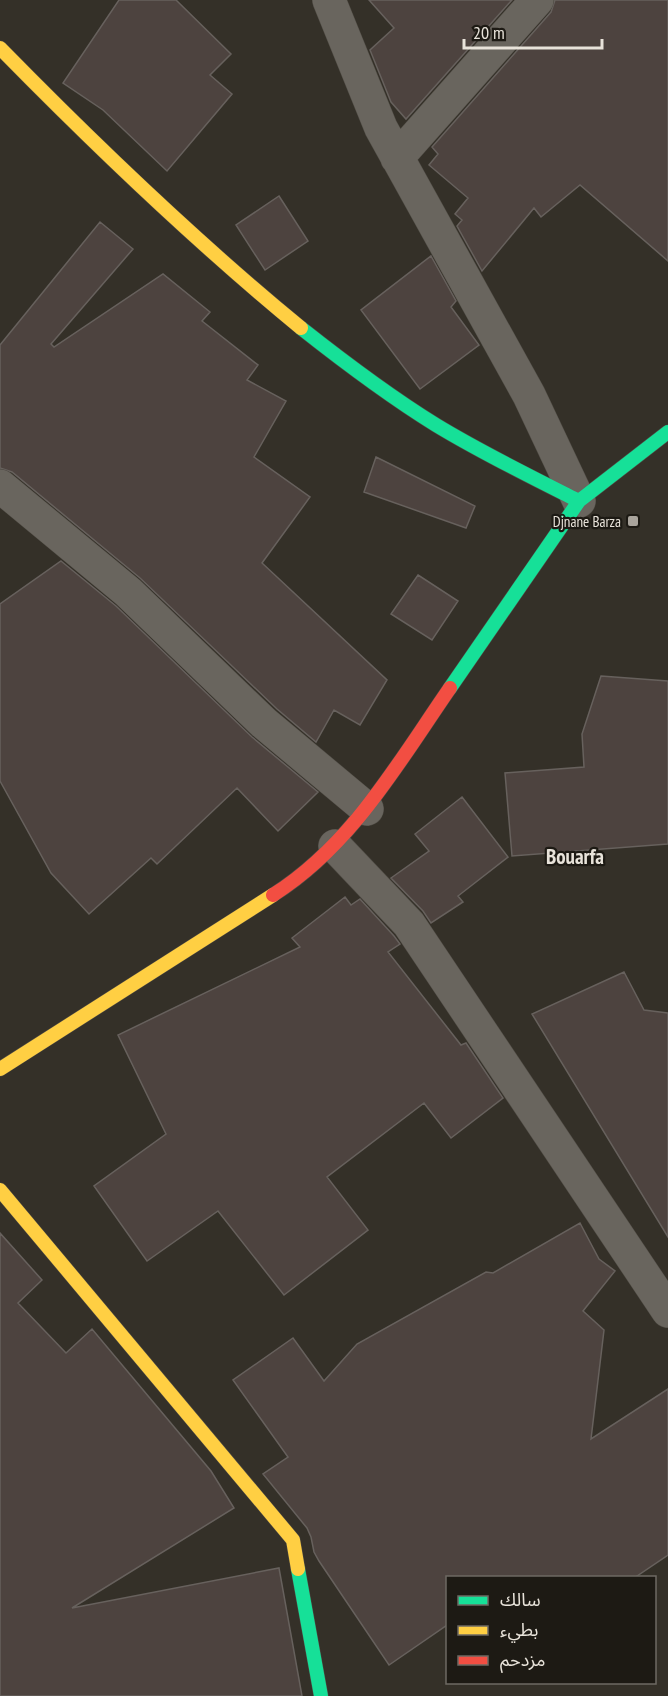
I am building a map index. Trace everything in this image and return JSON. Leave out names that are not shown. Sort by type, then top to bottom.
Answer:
[{"type":"street","points":[[329,0],[381,128],[529,395],[579,501]]},
{"type":"street","points":[[398,158],[537,0]]},
{"type":"street","points":[[0,48],[85,136],[195,237],[314,338],[416,412],[482,452],[579,501]]},
{"type":"street","points":[[0,1069],[283,889],[335,846],[367,809],[579,501],[668,432]]},
{"type":"street","points":[[0,486],[128,592],[264,723],[367,809]]},
{"type":"street","points":[[335,846],[408,924],[668,1311]]},
{"type":"street","points":[[0,1190],[293,1540],[321,1696]]},
{"type":"building","points":[[119,0],[176,0],[231,54],[210,75],[232,94],[167,171],[103,110],[63,83]]},
{"type":"building","points":[[369,0],[512,0],[406,119],[391,102],[370,50],[394,28]]},
{"type":"building","points":[[555,0],[668,0],[668,261],[580,185],[541,217],[534,208],[482,271],[457,226],[462,220],[455,214],[468,198],[429,165],[438,154],[432,147],[551,12]]},
{"type":"building","points":[[279,196],[308,241],[265,270],[236,225]]},
{"type":"building","points":[[100,222],[133,249],[51,344],[54,347],[163,274],[210,312],[202,321],[258,365],[247,380],[286,401],[254,457],[310,497],[262,563],[387,680],[360,725],[334,710],[316,742],[277,709],[140,578],[12,472],[0,468],[0,345]]},
{"type":"building","points":[[431,256],[456,301],[451,307],[479,345],[420,389],[361,310]]},
{"type":"building","points":[[376,457],[475,506],[466,528],[364,492]]},
{"type":"building","points":[[61,561],[116,606],[252,737],[318,792],[278,831],[237,788],[157,864],[151,858],[89,914],[51,873],[0,781],[0,604]]},
{"type":"building","points":[[418,575],[458,601],[432,640],[391,614]]},
{"type":"building","points":[[601,676],[668,681],[668,844],[512,856],[505,773],[584,767],[582,734]]},
{"type":"building","points":[[462,797],[508,857],[458,896],[463,902],[431,923],[423,911],[391,878],[429,851],[415,834]]},
{"type":"building","points":[[345,897],[351,905],[360,899],[394,936],[400,944],[388,952],[461,1045],[466,1043],[503,1098],[451,1138],[424,1103],[327,1177],[368,1230],[284,1295],[218,1211],[147,1261],[94,1186],[166,1134],[118,1035],[300,947],[292,938]]},
{"type":"building","points":[[624,972],[644,1010],[668,1013],[668,1237],[532,1014]]},
{"type":"building","points":[[580,1223],[599,1259],[615,1271],[583,1311],[604,1330],[591,1439],[668,1389],[668,1555],[637,1576],[446,1576],[446,1626],[389,1665],[319,1561],[307,1528],[263,1474],[288,1457],[233,1380],[293,1338],[324,1381],[357,1344],[486,1272],[493,1273]]},
{"type":"building","points":[[0,1233],[42,1280],[18,1303],[66,1353],[92,1329],[211,1471],[234,1508],[72,1608],[279,1568],[302,1696],[0,1696]]},
{"type":"traffic: fast","points":[[301,328],[367,378],[436,425],[579,501]]},
{"type":"traffic: fast","points":[[450,688],[579,501],[668,432]]},
{"type":"traffic: fast","points":[[298,1569],[321,1696]]},
{"type":"traffic: slow","points":[[0,48],[147,192],[301,328]]},
{"type":"traffic: slow","points":[[0,1069],[273,895]]},
{"type":"traffic: slow","points":[[0,1190],[293,1540],[298,1569]]},
{"type":"traffic: jam","points":[[273,895],[301,875],[350,827],[372,801],[450,688]]},
{"type":"place","name":"Djnane Barza","points":[[633,521]]},
{"type":"district","name":"Bouarfa","points":[[575,856]]}]
